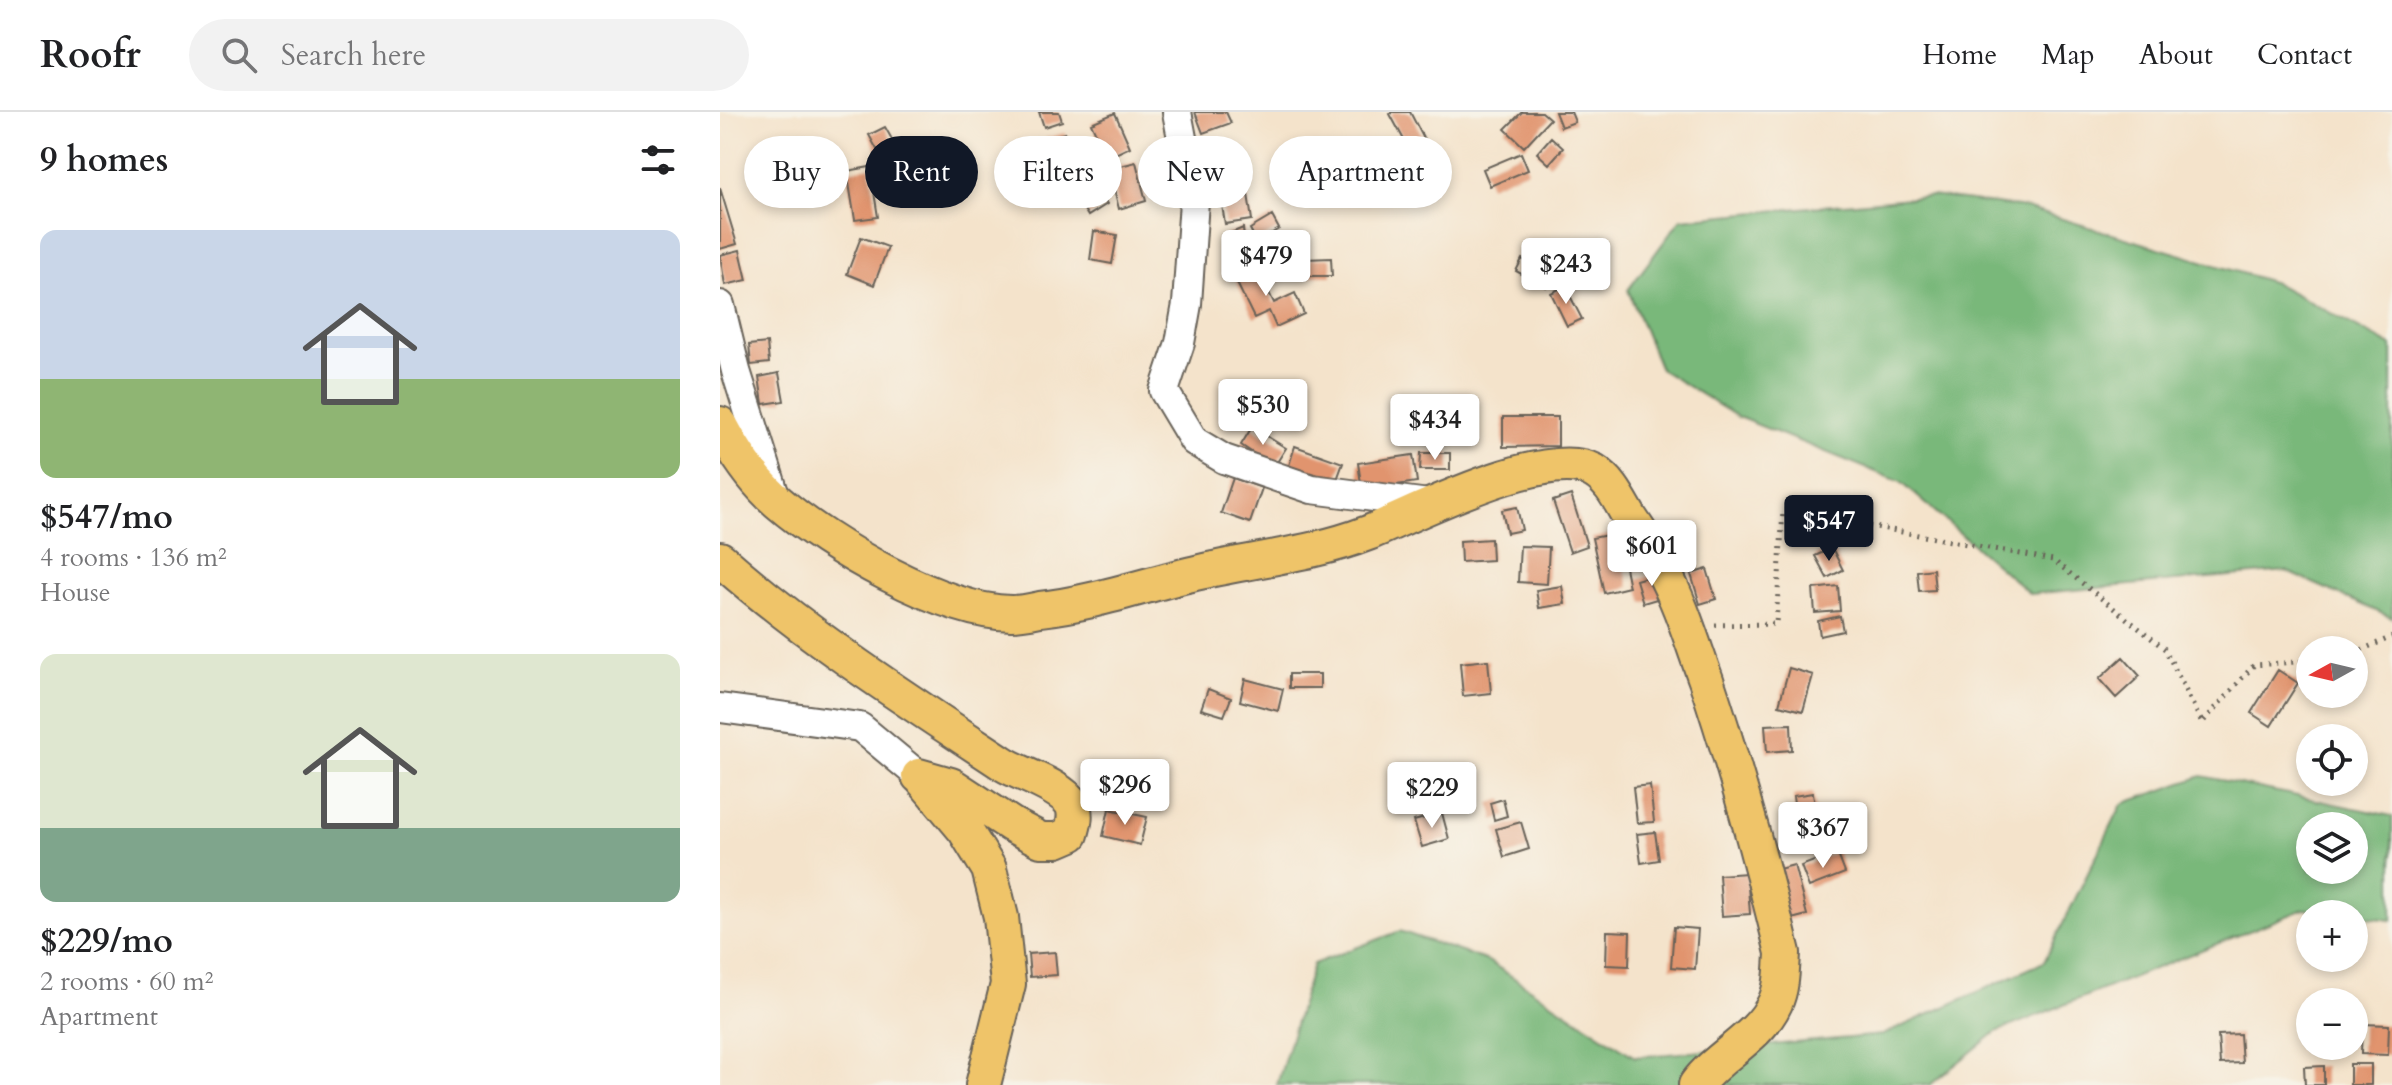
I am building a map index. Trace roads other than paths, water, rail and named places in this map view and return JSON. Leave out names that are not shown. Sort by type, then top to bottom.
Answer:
[{"type":"main road","points":[[720,424],[749,470],[777,501],[831,540],[918,589],[966,606],[1011,613],[1069,606],[1190,574],[1320,549],[1368,533],[1429,504],[1491,481],[1554,466],[1591,469],[1606,480],[1662,568],[1688,626],[1725,737],[1783,953],[1776,1002],[1763,1022],[1696,1085]]},
{"type":"main road","points":[[720,559],[820,639],[1007,766],[1061,793],[1072,805],[1075,820],[1071,834],[1057,840],[1041,840],[942,780],[919,776]]},
{"type":"main road","points":[[919,776],[965,830],[989,869],[1001,917],[1008,984],[983,1085]]},
{"type":"street","points":[[1177,112],[1194,201],[1185,317],[1164,391],[1194,441],[1224,459],[1312,489],[1429,504]]},
{"type":"street","points":[[720,305],[736,371],[777,501]]},
{"type":"street","points":[[720,708],[860,727],[919,776]]}]
